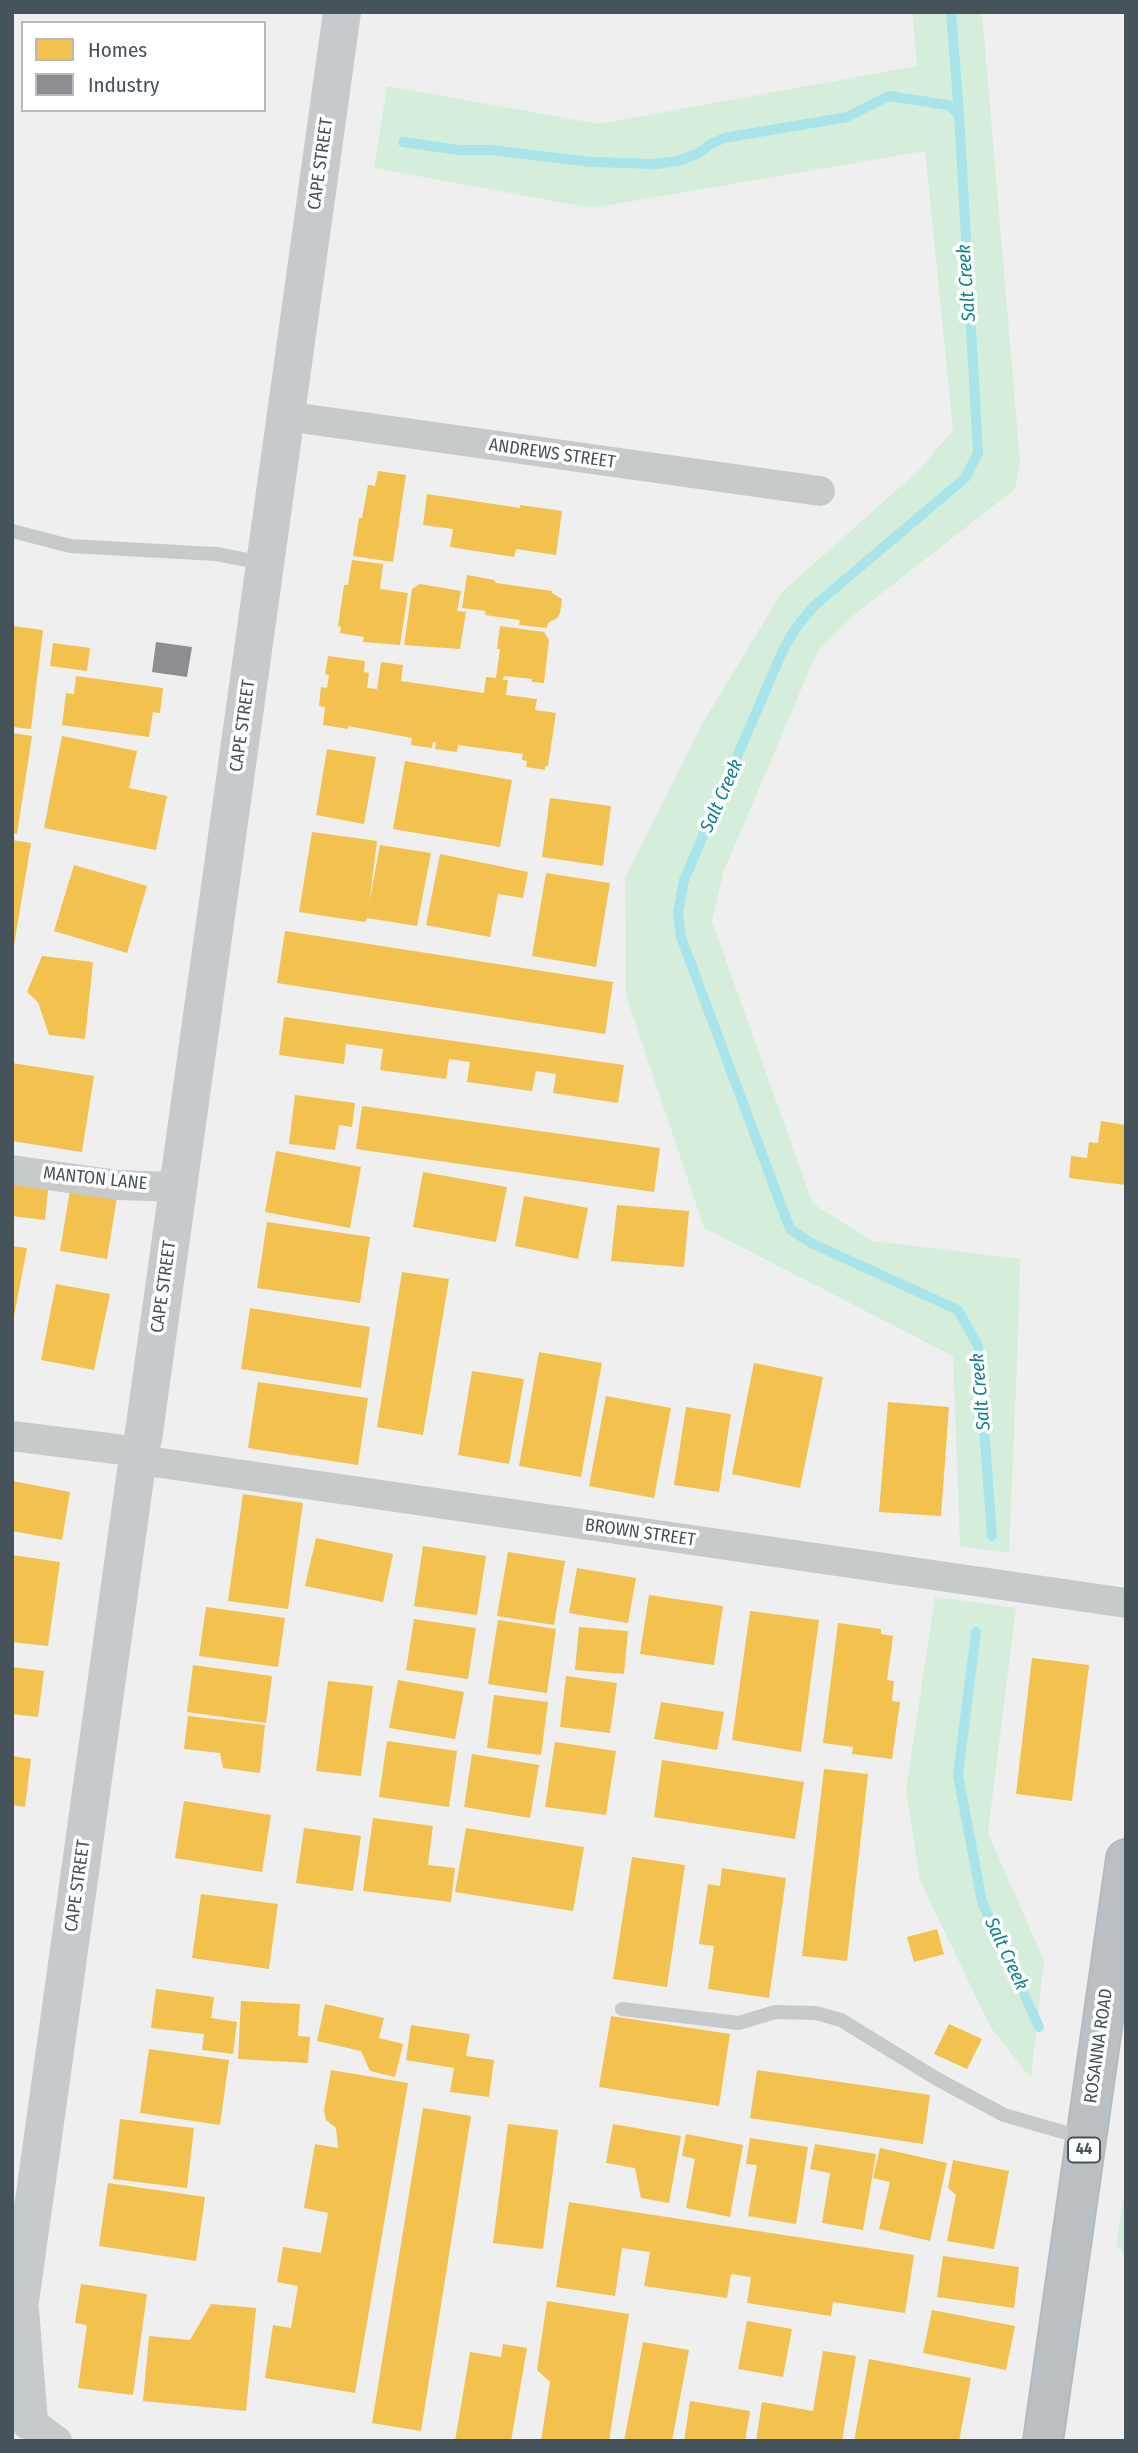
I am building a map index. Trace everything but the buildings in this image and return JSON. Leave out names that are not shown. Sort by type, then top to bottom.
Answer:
[{"type":"highway","name":"ROSANNA ROAD","points":[[1043,2441],[1126,1859]]},
{"type":"street","name":"CAPE STREET","points":[[35,2428],[16,2319],[342,12]]},
{"type":"street","name":"ANDREWS STREET","points":[[285,416],[820,491]]},
{"type":"street","name":"MANTON LANE","points":[[12,1170],[118,1185],[178,1186]]},
{"type":"street","name":"BROWN STREET","points":[[12,1436],[1126,1603]]},
{"type":"lane","points":[[12,531],[70,547],[216,554],[266,563]]},
{"type":"lane","points":[[622,2009],[739,2023],[775,2012],[816,2013],[841,2020],[937,2079],[1004,2115],[1085,2138]]},
{"type":"green space","points":[[912,12],[982,12],[1020,461],[1015,489],[855,614],[817,652],[723,873],[712,921],[813,1204],[873,1241],[1020,1259],[1009,1553],[960,1546],[953,1356],[704,1228],[626,995],[625,878],[704,721],[782,592],[920,469],[953,430],[925,151],[592,208],[374,168],[387,86],[599,124],[917,66]]},
{"type":"green space","points":[[935,1597],[1016,1608],[988,1833],[1044,1961],[1031,2078],[991,2028],[920,1881],[906,1790]]},
{"type":"green space","points":[[1126,2181],[1126,2256],[1116,2246]]},
{"type":"waterway","name":"Salt Creek","points":[[951,12],[978,453],[965,478],[814,606],[795,629],[783,650],[684,880],[678,913],[681,937],[790,1229],[811,1243],[958,1310],[978,1346],[992,1536]]},
{"type":"waterway","points":[[403,142],[458,150],[490,150],[592,162],[656,164],[679,161],[724,138],[847,117],[889,96],[948,105],[959,114]]},
{"type":"waterway","name":"Salt Creek","points":[[976,1632],[958,1775],[982,1902],[1039,2027]]}]
